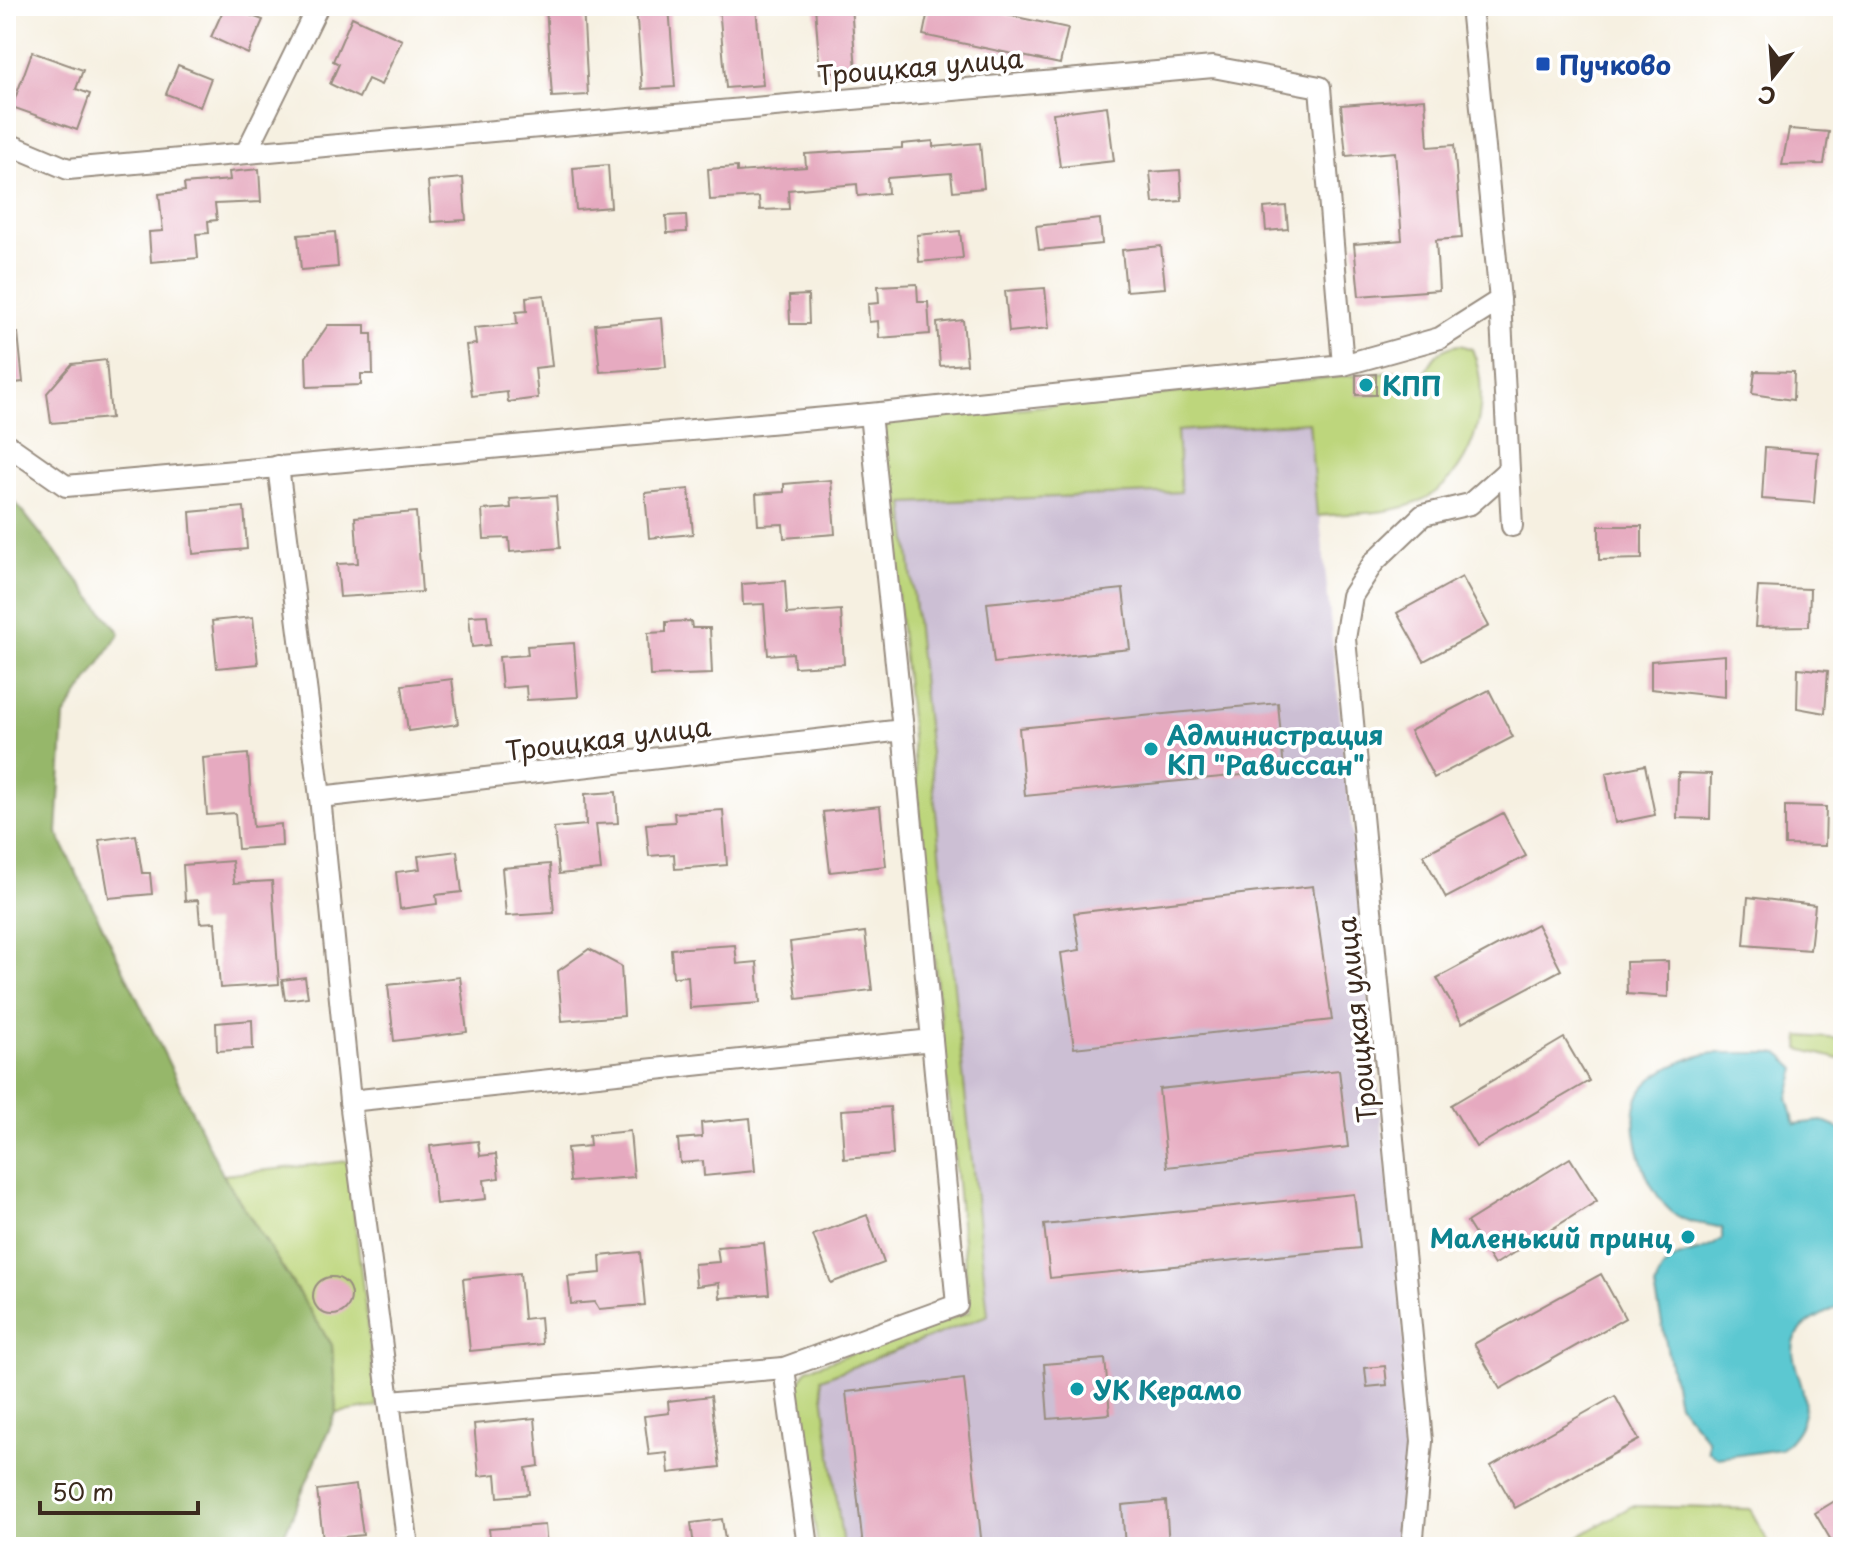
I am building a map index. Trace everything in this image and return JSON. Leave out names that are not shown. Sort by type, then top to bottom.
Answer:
[{"type":"street","points":[[246,153],[318,6]]},
{"type":"street","points":[[1471,6],[1500,300],[1506,472],[1512,526]]},
{"type":"street","name":"Троицкая улица","points":[[6,143],[68,169],[1213,67],[1320,87],[1343,365]]},
{"type":"street","points":[[6,444],[66,486],[870,414],[1371,361],[1440,338],[1500,300]]},
{"type":"street","points":[[390,1401],[784,1368],[957,1305],[870,414]]},
{"type":"street","points":[[278,466],[320,797],[350,1101],[408,1547]]},
{"type":"street","name":"Троицкая улица","points":[[1412,1547],[1422,1441],[1345,639],[1352,596],[1374,562],[1423,515],[1470,504],[1506,472]]},
{"type":"street","name":"Троицкая улица","points":[[320,797],[903,730]]},
{"type":"street","points":[[350,1101],[932,1040]]},
{"type":"street","points":[[784,1368],[808,1547]]},
{"type":"shaded area","points":[[1310,422],[1414,1436],[1396,1547],[843,1547],[821,1379],[987,1315],[904,503],[1180,492],[1177,431]]},
{"type":"green space","points":[[1460,345],[1472,349],[1478,370],[1481,393],[1474,438],[1452,477],[1435,492],[1404,507],[1380,512],[1317,516],[1309,422],[1177,431],[1181,492],[904,503],[988,1315],[821,1379],[843,1547],[818,1547],[794,1389],[807,1369],[970,1312],[881,432],[891,421],[1356,375],[1357,395],[1376,395],[1376,374],[1395,371],[1413,384],[1437,355]]},
{"type":"green space","points":[[6,491],[120,633],[64,716],[57,833],[223,1175],[332,1345],[336,1413],[279,1547],[6,1547]]},
{"type":"green space","points":[[1800,1036],[1843,1039],[1843,1060],[1799,1049]]},
{"type":"green space","points":[[348,1161],[377,1407],[336,1413],[332,1345],[223,1175]]},
{"type":"green space","points":[[1632,1506],[1750,1509],[1771,1547],[1561,1547]]},
{"type":"water","points":[[1714,1053],[1779,1053],[1796,1069],[1788,1098],[1795,1124],[1822,1121],[1843,1130],[1843,1307],[1838,1306],[1808,1323],[1794,1343],[1804,1415],[1797,1432],[1781,1449],[1718,1458],[1708,1451],[1708,1440],[1678,1404],[1655,1288],[1666,1265],[1682,1255],[1712,1246],[1722,1239],[1722,1228],[1687,1221],[1665,1206],[1647,1176],[1634,1123],[1640,1093],[1654,1078],[1683,1061]]},
{"type":"building","points":[[225,6],[263,20],[248,54],[211,37]]},
{"type":"building","points":[[546,6],[583,6],[588,95],[552,97]]},
{"type":"building","points":[[636,6],[669,6],[675,87],[642,89]]},
{"type":"building","points":[[719,6],[756,6],[763,85],[726,88]]},
{"type":"building","points":[[815,6],[851,6],[856,70],[820,73]]},
{"type":"building","points":[[929,6],[965,6],[1068,28],[1060,64],[923,35]]},
{"type":"building","points":[[352,17],[402,40],[381,85],[368,79],[359,98],[330,84],[339,64],[333,61]]},
{"type":"building","points":[[32,52],[83,70],[76,89],[90,94],[77,130],[12,107]]},
{"type":"building","points":[[178,65],[211,78],[200,107],[166,94]]},
{"type":"building","points":[[1425,99],[1428,147],[1454,145],[1462,238],[1436,240],[1439,290],[1359,296],[1354,244],[1402,240],[1395,152],[1346,156],[1341,105]]},
{"type":"building","points":[[1107,106],[1114,161],[1060,167],[1053,113]]},
{"type":"building","points":[[1789,129],[1829,132],[1824,164],[1782,165]]},
{"type":"building","points":[[933,141],[933,147],[980,143],[984,188],[953,191],[951,173],[887,178],[888,193],[858,196],[857,184],[788,190],[789,209],[760,210],[759,197],[710,200],[708,169],[737,167],[737,172],[806,167],[805,154],[902,148],[902,144]]},
{"type":"building","points":[[608,165],[611,207],[576,210],[573,168]]},
{"type":"building","points":[[259,169],[261,202],[215,204],[217,220],[208,221],[209,233],[196,234],[198,258],[151,262],[149,232],[163,231],[159,194],[185,191],[184,184],[230,180],[229,172]]},
{"type":"building","points":[[1180,170],[1182,201],[1153,203],[1150,172]]},
{"type":"building","points":[[463,178],[466,220],[431,222],[428,181]]},
{"type":"building","points":[[1286,206],[1288,229],[1266,231],[1264,208]]},
{"type":"building","points":[[686,215],[687,232],[667,233],[666,216]]},
{"type":"building","points":[[1100,219],[1102,244],[1039,250],[1036,226]]},
{"type":"building","points":[[960,231],[963,258],[919,262],[917,235]]},
{"type":"building","points":[[335,232],[338,267],[301,270],[298,235]]},
{"type":"building","points":[[1161,246],[1165,288],[1126,291],[1122,250]]},
{"type":"building","points":[[917,284],[918,302],[928,302],[930,334],[879,338],[878,321],[869,322],[868,304],[879,303],[878,286]]},
{"type":"building","points":[[1045,288],[1049,328],[1009,332],[1005,291]]},
{"type":"building","points":[[544,295],[552,366],[535,368],[538,398],[508,402],[507,392],[472,396],[466,345],[476,344],[474,328],[517,324],[516,312],[527,311],[526,297]]},
{"type":"building","points":[[808,295],[809,324],[790,324],[789,296]]},
{"type":"building","points":[[662,318],[666,367],[600,372],[595,324]]},
{"type":"building","points":[[963,320],[967,364],[940,366],[937,323]]},
{"type":"building","points":[[328,325],[365,325],[365,334],[372,334],[373,374],[361,374],[361,385],[307,387],[306,357]]},
{"type":"building","points":[[6,333],[18,333],[23,382],[6,384]]},
{"type":"building","points":[[106,360],[111,418],[51,423],[47,393],[72,364]]},
{"type":"building","points":[[1755,371],[1794,372],[1793,400],[1752,394]]},
{"type":"building","name":"КПП","points":[[1376,374],[1376,395],[1356,395],[1356,375]]},
{"type":"building","points":[[1765,448],[1818,452],[1814,503],[1762,499]]},
{"type":"building","points":[[831,480],[835,534],[784,538],[783,524],[758,525],[756,494],[784,492],[784,484]]},
{"type":"building","points":[[689,489],[693,534],[649,538],[645,493]]},
{"type":"building","points":[[556,496],[560,548],[510,552],[509,538],[484,539],[482,510],[511,508],[510,499]]},
{"type":"building","points":[[244,507],[247,549],[193,554],[190,512]]},
{"type":"building","points":[[416,512],[422,592],[340,597],[337,564],[358,563],[355,517]]},
{"type":"building","points":[[1599,526],[1642,526],[1642,559],[1599,560]]},
{"type":"building","points":[[1462,577],[1489,626],[1424,661],[1397,613]]},
{"type":"building","points":[[785,581],[787,614],[841,610],[844,664],[794,667],[793,653],[768,655],[764,604],[743,605],[742,584]]},
{"type":"building","points":[[1758,587],[1810,589],[1809,626],[1755,627]]},
{"type":"building","points":[[1123,589],[1130,649],[994,663],[987,603]]},
{"type":"building","points":[[487,615],[490,645],[472,647],[469,616]]},
{"type":"building","points":[[253,617],[258,664],[217,668],[212,621]]},
{"type":"building","points":[[691,621],[692,628],[710,628],[712,674],[650,676],[648,633],[666,632],[666,622]]},
{"type":"building","points":[[574,643],[578,697],[527,700],[526,686],[502,688],[499,657],[528,655],[527,646]]},
{"type":"building","points":[[1725,655],[1725,697],[1651,689],[1651,661]]},
{"type":"building","points":[[1798,668],[1828,671],[1825,713],[1797,708]]},
{"type":"building","points":[[452,679],[458,724],[408,731],[402,685]]},
{"type":"building","points":[[1489,690],[1513,737],[1434,778],[1410,731]]},
{"type":"building","name":"Администрация КП \"Рависсан\"","points":[[1278,703],[1284,771],[1025,796],[1019,728]]},
{"type":"building","points":[[248,754],[253,827],[281,824],[282,846],[238,849],[235,813],[207,815],[203,758]]},
{"type":"building","points":[[1645,765],[1655,815],[1615,823],[1606,773]]},
{"type":"building","points":[[1678,773],[1711,774],[1710,819],[1677,818]]},
{"type":"building","points":[[616,792],[618,823],[596,824],[601,870],[559,874],[554,828],[586,825],[585,794]]},
{"type":"building","points":[[880,806],[886,866],[830,872],[823,812]]},
{"type":"building","points":[[1785,806],[1826,807],[1825,846],[1785,845]]},
{"type":"building","points":[[723,810],[727,865],[675,869],[674,854],[649,856],[646,824],[675,822],[674,813]]},
{"type":"building","points":[[1503,813],[1526,856],[1446,898],[1423,855]]},
{"type":"building","points":[[136,835],[142,873],[150,873],[152,894],[109,898],[99,840]]},
{"type":"building","points":[[457,851],[462,892],[436,895],[437,904],[400,909],[396,872],[420,869],[418,856]]},
{"type":"building","points":[[232,861],[234,883],[272,881],[279,984],[220,988],[215,922],[200,923],[198,900],[185,901],[183,865]]},
{"type":"building","points":[[550,864],[554,913],[506,916],[502,868]]},
{"type":"building","points":[[1313,886],[1332,1020],[1074,1048],[1061,953],[1080,950],[1074,913]]},
{"type":"building","points":[[1748,897],[1815,905],[1810,950],[1744,945]]},
{"type":"building","points":[[1537,924],[1561,970],[1462,1023],[1437,978]]},
{"type":"building","points":[[865,932],[872,990],[797,999],[790,942]]},
{"type":"building","points":[[735,945],[737,964],[757,962],[760,1003],[690,1008],[688,976],[673,977],[671,949]]},
{"type":"building","points":[[589,949],[621,966],[624,1016],[562,1021],[558,971]]},
{"type":"building","points":[[1668,961],[1668,997],[1627,994],[1626,962]]},
{"type":"building","points":[[305,977],[308,997],[285,1000],[282,980]]},
{"type":"building","points":[[460,977],[467,1032],[394,1041],[388,985]]},
{"type":"building","points":[[252,1020],[253,1049],[217,1051],[216,1023]]},
{"type":"building","points":[[1564,1038],[1589,1081],[1476,1147],[1451,1105]]},
{"type":"building","points":[[1339,1070],[1348,1147],[1167,1167],[1159,1089]]},
{"type":"building","points":[[890,1107],[893,1155],[844,1159],[841,1110]]},
{"type":"building","points":[[750,1118],[755,1171],[704,1176],[703,1161],[680,1163],[678,1139],[702,1137],[701,1123]]},
{"type":"building","points":[[630,1131],[634,1177],[570,1182],[567,1148],[590,1146],[589,1135]]},
{"type":"building","points":[[478,1141],[480,1156],[496,1154],[499,1178],[484,1180],[486,1199],[436,1204],[430,1146]]},
{"type":"building","points":[[1570,1158],[1597,1201],[1494,1265],[1467,1222]]},
{"type":"building","points":[[1354,1194],[1360,1248],[1050,1278],[1044,1225]]},
{"type":"building","points":[[867,1215],[884,1263],[831,1283],[813,1235]]},
{"type":"building","points":[[764,1243],[769,1294],[720,1298],[719,1283],[696,1286],[694,1264],[719,1262],[717,1247]]},
{"type":"building","points":[[640,1252],[645,1305],[599,1309],[595,1302],[571,1304],[568,1276],[601,1273],[600,1256]]},
{"type":"building","points":[[520,1273],[524,1319],[540,1317],[542,1344],[470,1351],[463,1279]]},
{"type":"building","points":[[1601,1274],[1625,1318],[1500,1389],[1474,1344]]},
{"type":"building","points":[[332,1277],[346,1282],[351,1296],[346,1310],[332,1315],[318,1310],[313,1296],[318,1282]]},
{"type":"building","name":"УК Керамо","points":[[1105,1359],[1110,1414],[1048,1419],[1044,1364]]},
{"type":"building","points":[[1385,1366],[1387,1385],[1367,1387],[1365,1368]]},
{"type":"building","points":[[964,1379],[982,1547],[863,1547],[846,1392]]},
{"type":"building","points":[[711,1396],[720,1467],[669,1473],[667,1453],[649,1455],[644,1416],[669,1413],[668,1401]]},
{"type":"building","points":[[1615,1396],[1639,1440],[1515,1508],[1491,1466]]},
{"type":"building","points":[[535,1418],[539,1466],[526,1468],[529,1494],[498,1497],[496,1474],[479,1476],[474,1424]]},
{"type":"building","points":[[356,1485],[363,1535],[323,1539],[317,1490]]},
{"type":"building","points":[[1843,1496],[1843,1547],[1835,1547],[1815,1513]]},
{"type":"building","points":[[1166,1501],[1169,1547],[1125,1547],[1122,1505]]},
{"type":"building","points":[[722,1519],[726,1547],[694,1547],[691,1523]]},
{"type":"building","points":[[545,1525],[547,1547],[491,1547],[489,1529]]},
{"type":"place","name":"Пучково","points":[[1543,64]]},
{"type":"place","name":"КПП","points":[[1366,385]]},
{"type":"place","name":"Администрация КП \"Рависсан\"","points":[[1151,749]]},
{"type":"place","name":"Маленький принц","points":[[1688,1237]]},
{"type":"place","name":"УК Керамо","points":[[1077,1389]]}]
